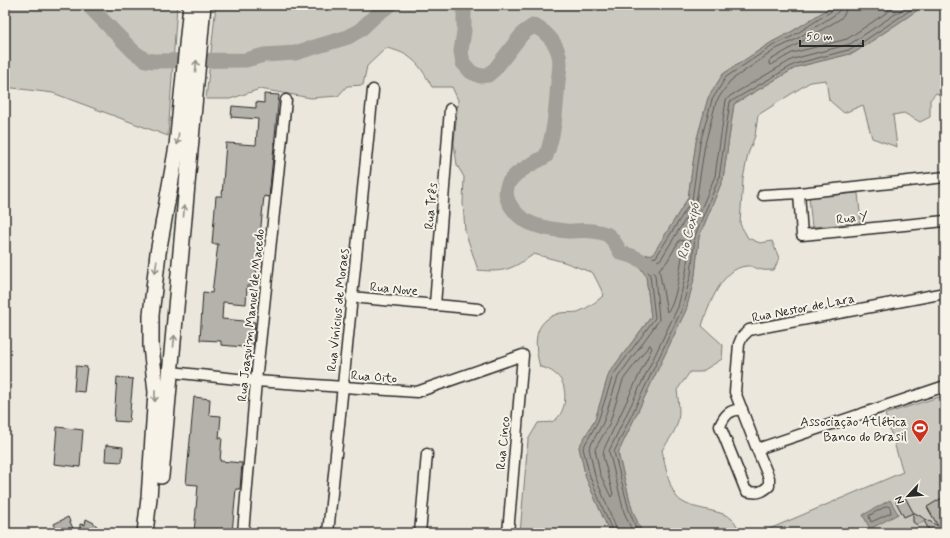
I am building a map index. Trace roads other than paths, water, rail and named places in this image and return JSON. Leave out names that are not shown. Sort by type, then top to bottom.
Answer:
[{"type":"main road","points":[[191,5],[195,27]]},
{"type":"main road","points":[[155,533],[171,372],[187,102],[195,27],[203,5]]},
{"type":"main road","points":[[145,533],[149,498],[156,392],[151,346],[151,315],[158,253],[177,146],[187,102]]},
{"type":"street","name":"Rua Vinícius de Moraes","points":[[328,533],[351,297],[374,90]]},
{"type":"street","name":"Rua Joaquim Manuel de Macedo","points":[[243,533],[256,381],[286,100]]},
{"type":"street","name":"Rua Três","points":[[435,305],[450,108]]},
{"type":"street","points":[[763,195],[799,193],[945,177]]},
{"type":"street","name":"Rua Y","points":[[799,193],[802,235],[945,221]]},
{"type":"street","name":"Rua Nestor de Lara","points":[[742,409],[732,410],[728,413],[720,426],[746,491],[754,494],[762,492],[769,486],[769,478],[758,449],[742,409],[735,392],[739,344],[742,337],[749,330],[945,293]]},
{"type":"street","name":"Rua Nove","points":[[351,297],[479,309]]},
{"type":"street","name":"Rua Oito","points":[[171,372],[256,381],[417,392],[522,355]]},
{"type":"street","name":"Rua Cinco","points":[[508,533],[522,355]]},
{"type":"street","points":[[758,449],[945,386]]},
{"type":"street","points":[[420,533],[427,454]]},
{"type":"water","name":"Rio Coxipó","points":[[834,5],[925,5],[854,53],[797,67],[734,104],[723,179],[699,237],[695,275],[686,310],[618,453],[632,509],[642,533],[610,533],[586,478],[579,447],[595,420],[609,373],[651,317],[646,276],[632,256],[653,254],[688,198],[696,142],[708,98],[723,74],[772,42]]},
{"type":"water","points":[[890,500],[898,514],[870,529],[863,515]]},
{"type":"waterway","points":[[88,5],[134,52],[146,60],[153,61],[246,60],[264,55],[295,53],[348,37],[360,30],[377,14],[390,5]]},
{"type":"waterway","points":[[464,5],[464,31],[461,51],[463,63],[471,72],[480,76],[488,75],[495,69],[523,33],[533,26],[548,36],[554,44],[560,60],[556,110],[549,147],[546,156],[524,168],[511,179],[507,186],[506,194],[513,210],[524,220],[550,229],[567,231],[586,230],[606,234],[613,240],[621,253],[632,256],[651,265]]},
{"type":"place","name":"Associação Atlética Banco do Brasil","points":[[920,443]]}]
